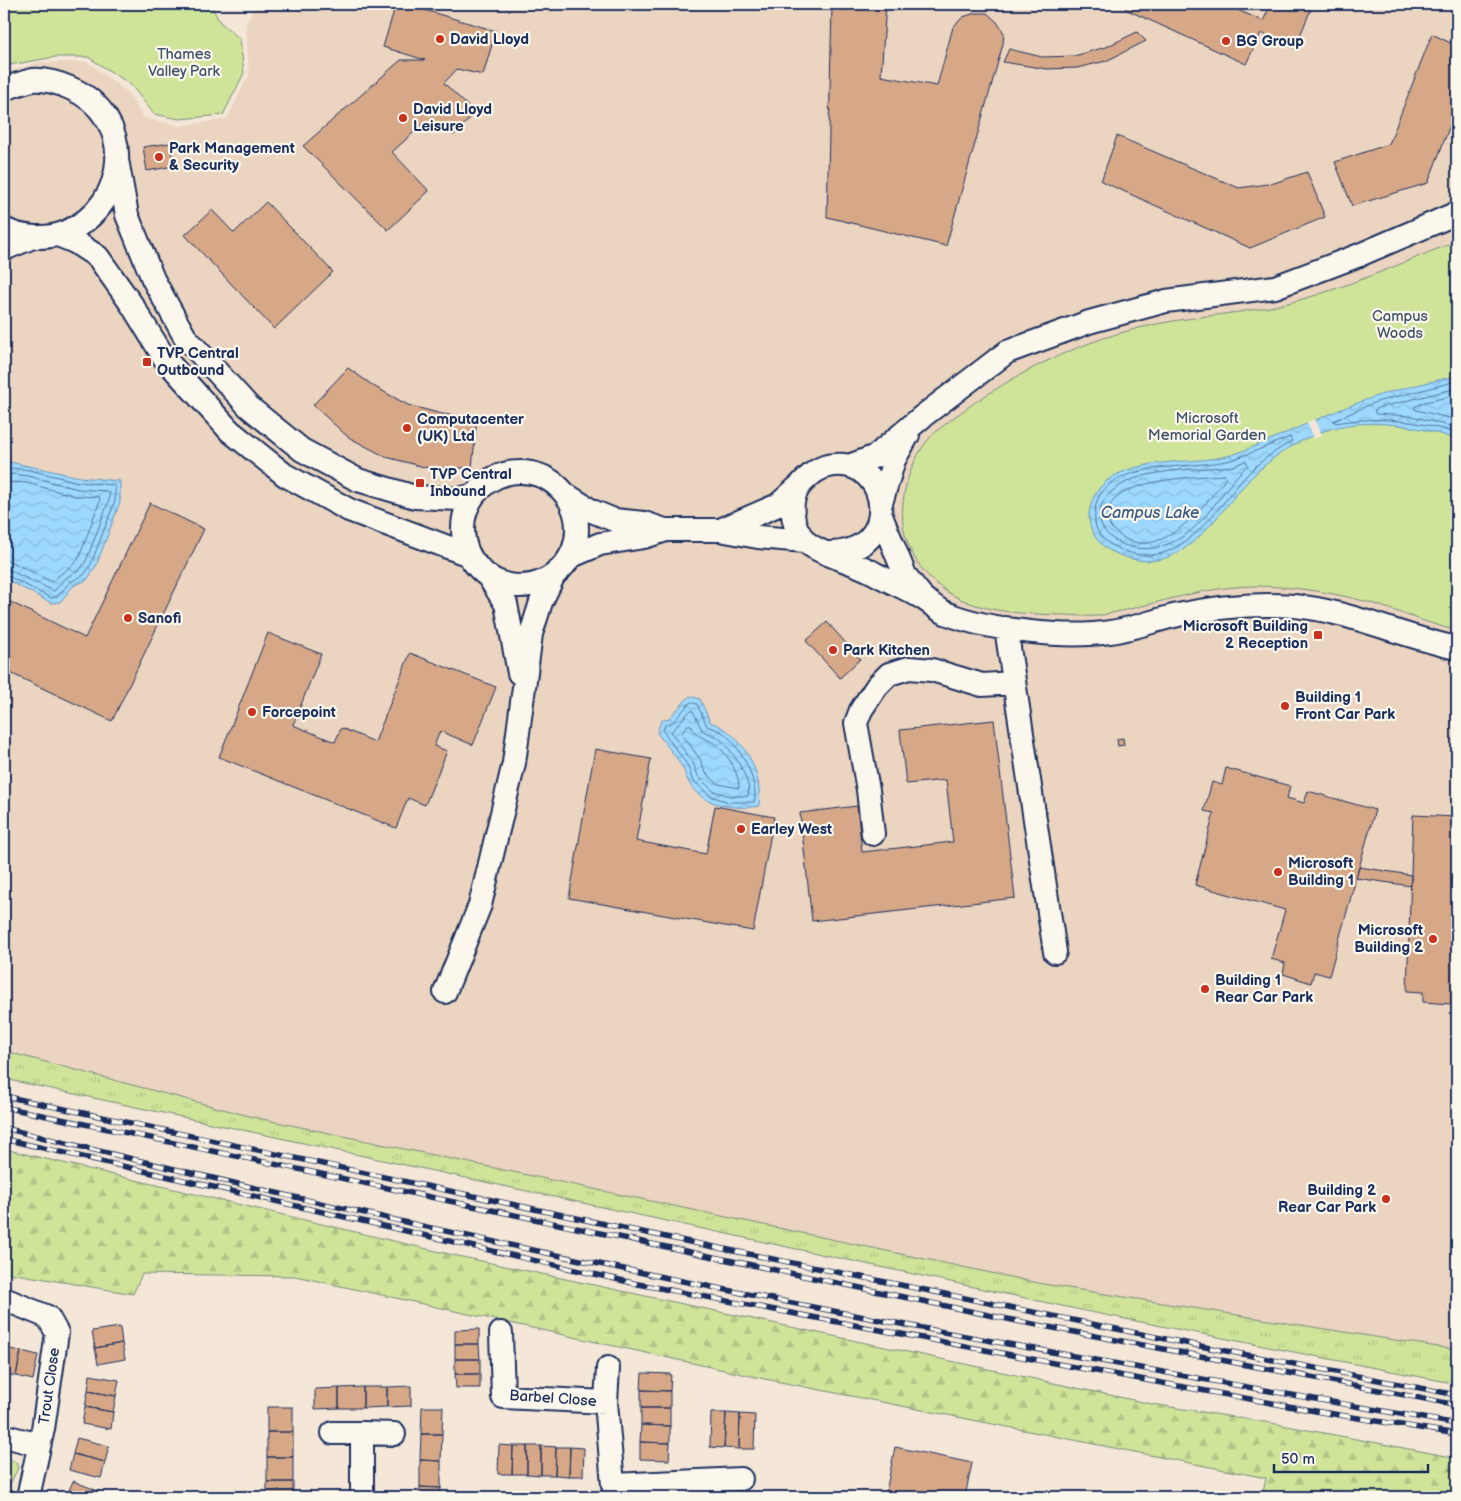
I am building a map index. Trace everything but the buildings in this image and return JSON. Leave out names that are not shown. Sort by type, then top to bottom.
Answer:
[{"type":"street","points":[[4,89],[34,80],[56,82],[83,94],[102,112],[113,130],[127,216],[153,279],[185,337],[249,407],[302,450],[358,480],[415,498],[459,499],[474,495]]},
{"type":"street","points":[[58,236],[82,225],[101,208],[111,191],[118,164]]},
{"type":"street","points":[[720,530],[778,505],[813,472],[833,465],[848,466],[876,456],[1007,352],[1088,322],[1166,301],[1275,287],[1357,256],[1457,213]]},
{"type":"street","points":[[4,229],[33,237],[58,236],[75,242],[98,257],[132,305],[165,359],[230,431],[285,475],[349,510],[469,555],[488,576],[506,604],[518,663],[522,719]]},
{"type":"street","points":[[4,249],[33,237]]},
{"type":"street","points":[[829,553],[845,553],[860,547],[874,533],[894,460],[915,424]]},
{"type":"street","points":[[848,466],[870,479],[876,488],[881,510],[906,575],[923,598]]},
{"type":"street","points":[[469,555],[463,529],[465,512],[474,495],[490,481],[514,472],[534,474],[548,480],[592,511],[614,520],[644,523],[666,530],[720,530],[758,537],[805,541]]},
{"type":"street","points":[[798,487],[793,499],[792,514],[796,528],[805,541],[815,548],[859,564],[923,598],[946,613],[974,622],[1006,628],[1068,634],[1109,632],[1208,609],[1235,606],[1296,606],[1340,613],[1438,644],[1457,648]]},
{"type":"street","points":[[564,493],[574,511],[577,522],[576,542],[572,556]]},
{"type":"street","points":[[445,992],[480,905],[514,763],[522,719],[531,634],[541,602],[554,575],[572,556],[600,544],[644,537],[666,530]]},
{"type":"street","points":[[488,576],[500,582],[519,586],[537,584],[554,575]]},
{"type":"street","points":[[1006,628],[1055,952]]},
{"type":"street","points":[[873,834],[868,790],[856,723],[861,710],[877,686],[889,674],[909,668],[932,670],[982,685],[1014,683]]},
{"type":"street","name":"Trout Close","points":[[4,1299],[48,1317],[57,1333],[39,1445],[28,1497]]},
{"type":"street","name":"Barbel Close","points":[[501,1332],[503,1397],[606,1402]]},
{"type":"street","name":"Barbel Close","points":[[608,1368],[606,1402],[613,1491],[741,1479]]},
{"type":"street","points":[[333,1433],[394,1434]]},
{"type":"street","points":[[362,1433],[362,1497]]},
{"type":"street","name":"Trout Close","points":[[5,1436],[39,1445]]},
{"type":"shaded area","name":"Thames Valley Park","points":[[255,4],[635,4],[647,7],[659,4],[1457,4],[1457,1350],[1043,1284],[253,1117],[4,1051],[4,73],[39,62],[87,62],[126,91],[144,118],[180,126],[227,119],[249,75],[246,24]]},
{"type":"green space","name":"Thames Valley Park","points":[[4,4],[210,4],[220,22],[240,39],[244,73],[223,115],[179,119],[154,114],[130,84],[88,57],[55,57],[4,66]]},
{"type":"green space","points":[[1457,241],[1457,631],[1348,597],[1316,591],[1269,586],[1233,587],[1213,590],[1096,616],[1009,612],[976,605],[953,595],[932,580],[917,561],[906,538],[902,514],[909,474],[914,462],[927,441],[937,431],[998,388],[1066,352],[1114,335],[1178,320],[1276,306],[1296,301],[1357,281]]},
{"type":"green space","points":[[4,1051],[253,1117],[1043,1284],[1457,1350],[1457,1384],[1090,1312],[5,1079]]},
{"type":"green space","points":[[4,1149],[453,1255],[1152,1404],[1271,1423],[1457,1458],[1457,1497],[1262,1497],[1266,1478],[765,1379],[295,1276],[142,1274],[133,1294],[4,1272]]},
{"type":"green space","points":[[4,1457],[16,1462],[18,1468],[4,1496]]},
{"type":"water","name":"Campus Lake","points":[[1457,376],[1457,440],[1426,430],[1392,424],[1375,423],[1342,426],[1307,438],[1268,463],[1251,478],[1192,543],[1175,554],[1156,560],[1135,560],[1106,548],[1094,535],[1089,519],[1092,501],[1102,485],[1118,474],[1146,465],[1203,460],[1236,454],[1361,402],[1405,388]]},
{"type":"water","points":[[10,462],[80,477],[120,481],[120,502],[96,566],[87,580],[73,586],[60,602],[51,603],[4,578],[4,467]]},
{"type":"water","points":[[690,696],[700,699],[710,722],[722,727],[732,735],[748,755],[758,780],[759,806],[729,806],[709,801],[701,796],[687,779],[679,762],[657,733],[661,721],[669,718]]},
{"type":"pier","points":[[1315,419],[1322,435],[1314,439],[1307,422]]},
{"type":"railway","points":[[4,1096],[675,1239],[1200,1346],[1457,1395]]},
{"type":"railway","points":[[4,1107],[1017,1321],[1457,1405]]},
{"type":"railway","points":[[4,1128],[330,1205],[658,1276],[958,1335],[1457,1424]]},
{"type":"railway","points":[[4,1139],[633,1283],[1085,1369],[1321,1412],[1457,1434]]},
{"type":"place","name":"David Lloyd","points":[[440,39]]},
{"type":"place","name":"BG Group","points":[[1226,41]]},
{"type":"place","name":"David Lloyd Leisure","points":[[403,118]]},
{"type":"place","name":"Park Management & Security","points":[[159,157]]},
{"type":"place","name":"TVP Central Outbound","points":[[147,362]]},
{"type":"place","name":"Computacenter (UK) Ltd","points":[[407,428]]},
{"type":"place","name":"TVP Central Inbound","points":[[420,483]]},
{"type":"place","name":"Sanofi","points":[[128,618]]},
{"type":"place","name":"Microsoft Building 2 Reception","points":[[1318,635]]},
{"type":"place","name":"Park Kitchen","points":[[833,650]]},
{"type":"place","name":"Building 1 Front Car Park","points":[[1285,706]]},
{"type":"place","name":"Forcepoint","points":[[252,712]]},
{"type":"place","name":"Earley West","points":[[741,829]]},
{"type":"place","name":"Microsoft Building 1","points":[[1278,872]]},
{"type":"place","name":"Microsoft Building 2","points":[[1433,939]]},
{"type":"place","name":"Building 1 Rear Car Park","points":[[1205,989]]},
{"type":"place","name":"Building 2 Rear Car Park","points":[[1386,1199]]},
{"type":"park label","name":"Campus Woods","points":[[1400,324]]},
{"type":"park label","name":"Microsoft Memorial Garden","points":[[1207,426]]}]
